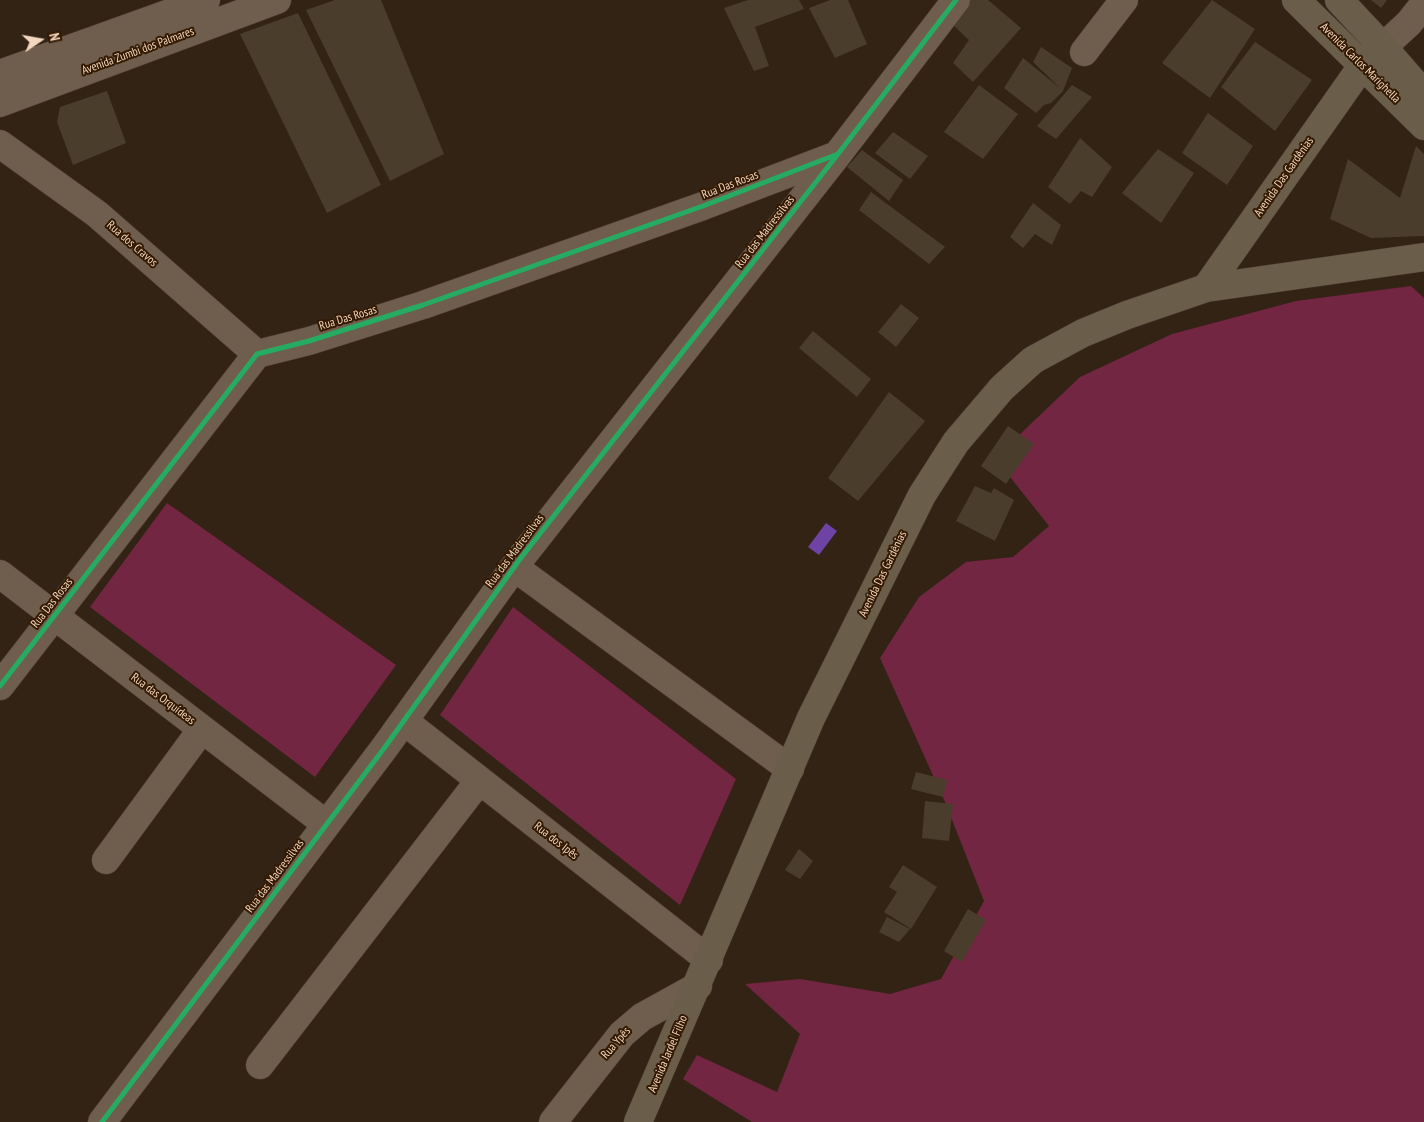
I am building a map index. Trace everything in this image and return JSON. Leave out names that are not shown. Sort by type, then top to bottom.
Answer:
[{"type":"main road","name":"Avenida Carlos Marighella","points":[[1296,0],[1424,126]]},
{"type":"main road","name":"Avenida Carlos Marighella","points":[[1339,0],[1384,47],[1424,94]]},
{"type":"main road","name":"Avenida Das Gardênias","points":[[1206,288],[1362,66],[1384,47]]},
{"type":"main road","name":"Avenida Das Gardênias","points":[[698,986],[812,718],[922,494],[956,442],[1002,388],[1033,360],[1083,333],[1127,315],[1206,288],[1424,257]]},
{"type":"main road","name":"Avenida Jardel Filho","points":[[638,1122],[698,986]]},
{"type":"street","points":[[0,74],[206,0]]},
{"type":"street","name":"Avenida Zumbi dos Palmares","points":[[0,103],[277,0]]},
{"type":"street","name":"Rua das Madressilvas","points":[[102,1122],[404,721],[514,567],[838,154],[956,0]]},
{"type":"street","points":[[1084,52],[1124,0]]},
{"type":"street","points":[[1384,47],[1409,23],[1424,4]]},
{"type":"street","name":"Rua dos Cravos","points":[[0,144],[97,214],[257,354]]},
{"type":"street","name":"Rua Das Rosas","points":[[0,686],[257,354],[309,341],[423,305],[703,206],[838,154]]},
{"type":"street","points":[[514,567],[790,769]]},
{"type":"street","name":"Rua das Orquídeas","points":[[0,574],[326,824]]},
{"type":"street","name":"Rua dos Ipês","points":[[404,721],[479,782],[709,960]]},
{"type":"street","points":[[106,860],[202,729]]},
{"type":"street","points":[[260,1066],[479,782]]},
{"type":"street","name":"Rua Ypês","points":[[553,1122],[622,1034],[642,1016],[698,986]]},
{"type":"shaded area","points":[[1411,286],[1424,298],[1424,1122],[752,1122],[683,1079],[697,1055],[777,1092],[800,1034],[745,984],[800,979],[890,994],[941,979],[984,901],[945,802],[880,658],[919,597],[966,562],[1013,557],[1049,526],[995,458],[1080,377],[1172,334],[1296,301]]},
{"type":"shaded area","points":[[167,503],[396,665],[315,777],[90,607]]},
{"type":"shaded area","points":[[826,523],[837,531],[819,555],[808,547]]},
{"type":"shaded area","points":[[513,607],[736,779],[680,905],[440,715]]},
{"type":"building","points":[[335,0],[381,0],[444,154],[390,181],[306,10]]},
{"type":"building","points":[[748,0],[799,0],[804,9],[755,27],[769,66],[754,71],[724,8]]},
{"type":"building","points":[[830,0],[848,0],[867,44],[835,58],[809,8]]},
{"type":"building","points":[[968,0],[988,0],[1021,28],[973,82],[953,63],[969,40],[952,24]]},
{"type":"building","points":[[1212,0],[1255,29],[1210,98],[1162,63]]},
{"type":"building","points":[[1371,0],[1387,0],[1381,8]]},
{"type":"building","points":[[298,13],[381,185],[327,213],[240,34]]},
{"type":"building","points":[[1255,42],[1312,80],[1275,131],[1221,87]]},
{"type":"building","points":[[1041,47],[1072,68],[1063,91],[1051,103],[1044,105],[1036,113],[1004,88],[1023,58],[1060,88],[1033,62]]},
{"type":"building","points":[[979,85],[1018,114],[983,159],[944,132]]},
{"type":"building","points":[[1072,85],[1092,97],[1056,139],[1037,126]]},
{"type":"building","points":[[107,91],[126,143],[73,165],[57,122],[60,107]]},
{"type":"building","points":[[1208,113],[1253,146],[1227,185],[1182,153]]},
{"type":"building","points":[[893,132],[928,156],[910,179],[875,153]]},
{"type":"building","points":[[1080,138],[1112,167],[1092,197],[1081,191],[1070,204],[1048,187]]},
{"type":"building","points":[[1416,146],[1424,154],[1424,236],[1371,238],[1330,219],[1348,159],[1400,198]]},
{"type":"building","points":[[1158,149],[1194,173],[1161,223],[1122,193]]},
{"type":"building","points":[[862,150],[903,180],[889,201],[847,167]]},
{"type":"building","points":[[871,192],[945,247],[929,264],[859,210]]},
{"type":"building","points":[[1033,203],[1061,225],[1052,245],[1035,234],[1023,248],[1010,237]]},
{"type":"building","points":[[901,304],[919,318],[896,347],[878,332]]},
{"type":"building","points":[[813,331],[871,379],[857,397],[799,348]]},
{"type":"building","points":[[889,392],[925,421],[858,501],[828,478]]},
{"type":"building","points":[[1008,426],[1034,444],[1006,484],[981,466]]},
{"type":"building","points":[[975,486],[991,493],[994,488],[1014,500],[995,541],[956,521]]},
{"type":"building","points":[[916,772],[947,780],[943,797],[911,789]]},
{"type":"building","points":[[925,801],[953,804],[949,841],[922,838]]},
{"type":"building","points":[[799,849],[813,861],[800,879],[785,870]]},
{"type":"building","points":[[903,865],[937,887],[911,929],[884,912],[897,892],[889,887]]},
{"type":"building","points":[[968,909],[986,920],[962,962],[944,951]]},
{"type":"building","points":[[887,917],[910,929],[899,942],[879,932]]},
{"type":"cycle path","points":[[102,1122],[385,747],[520,559],[838,154],[956,0]]},
{"type":"cycle path","points":[[0,686],[257,354],[309,341],[423,305],[703,206],[838,154]]}]
